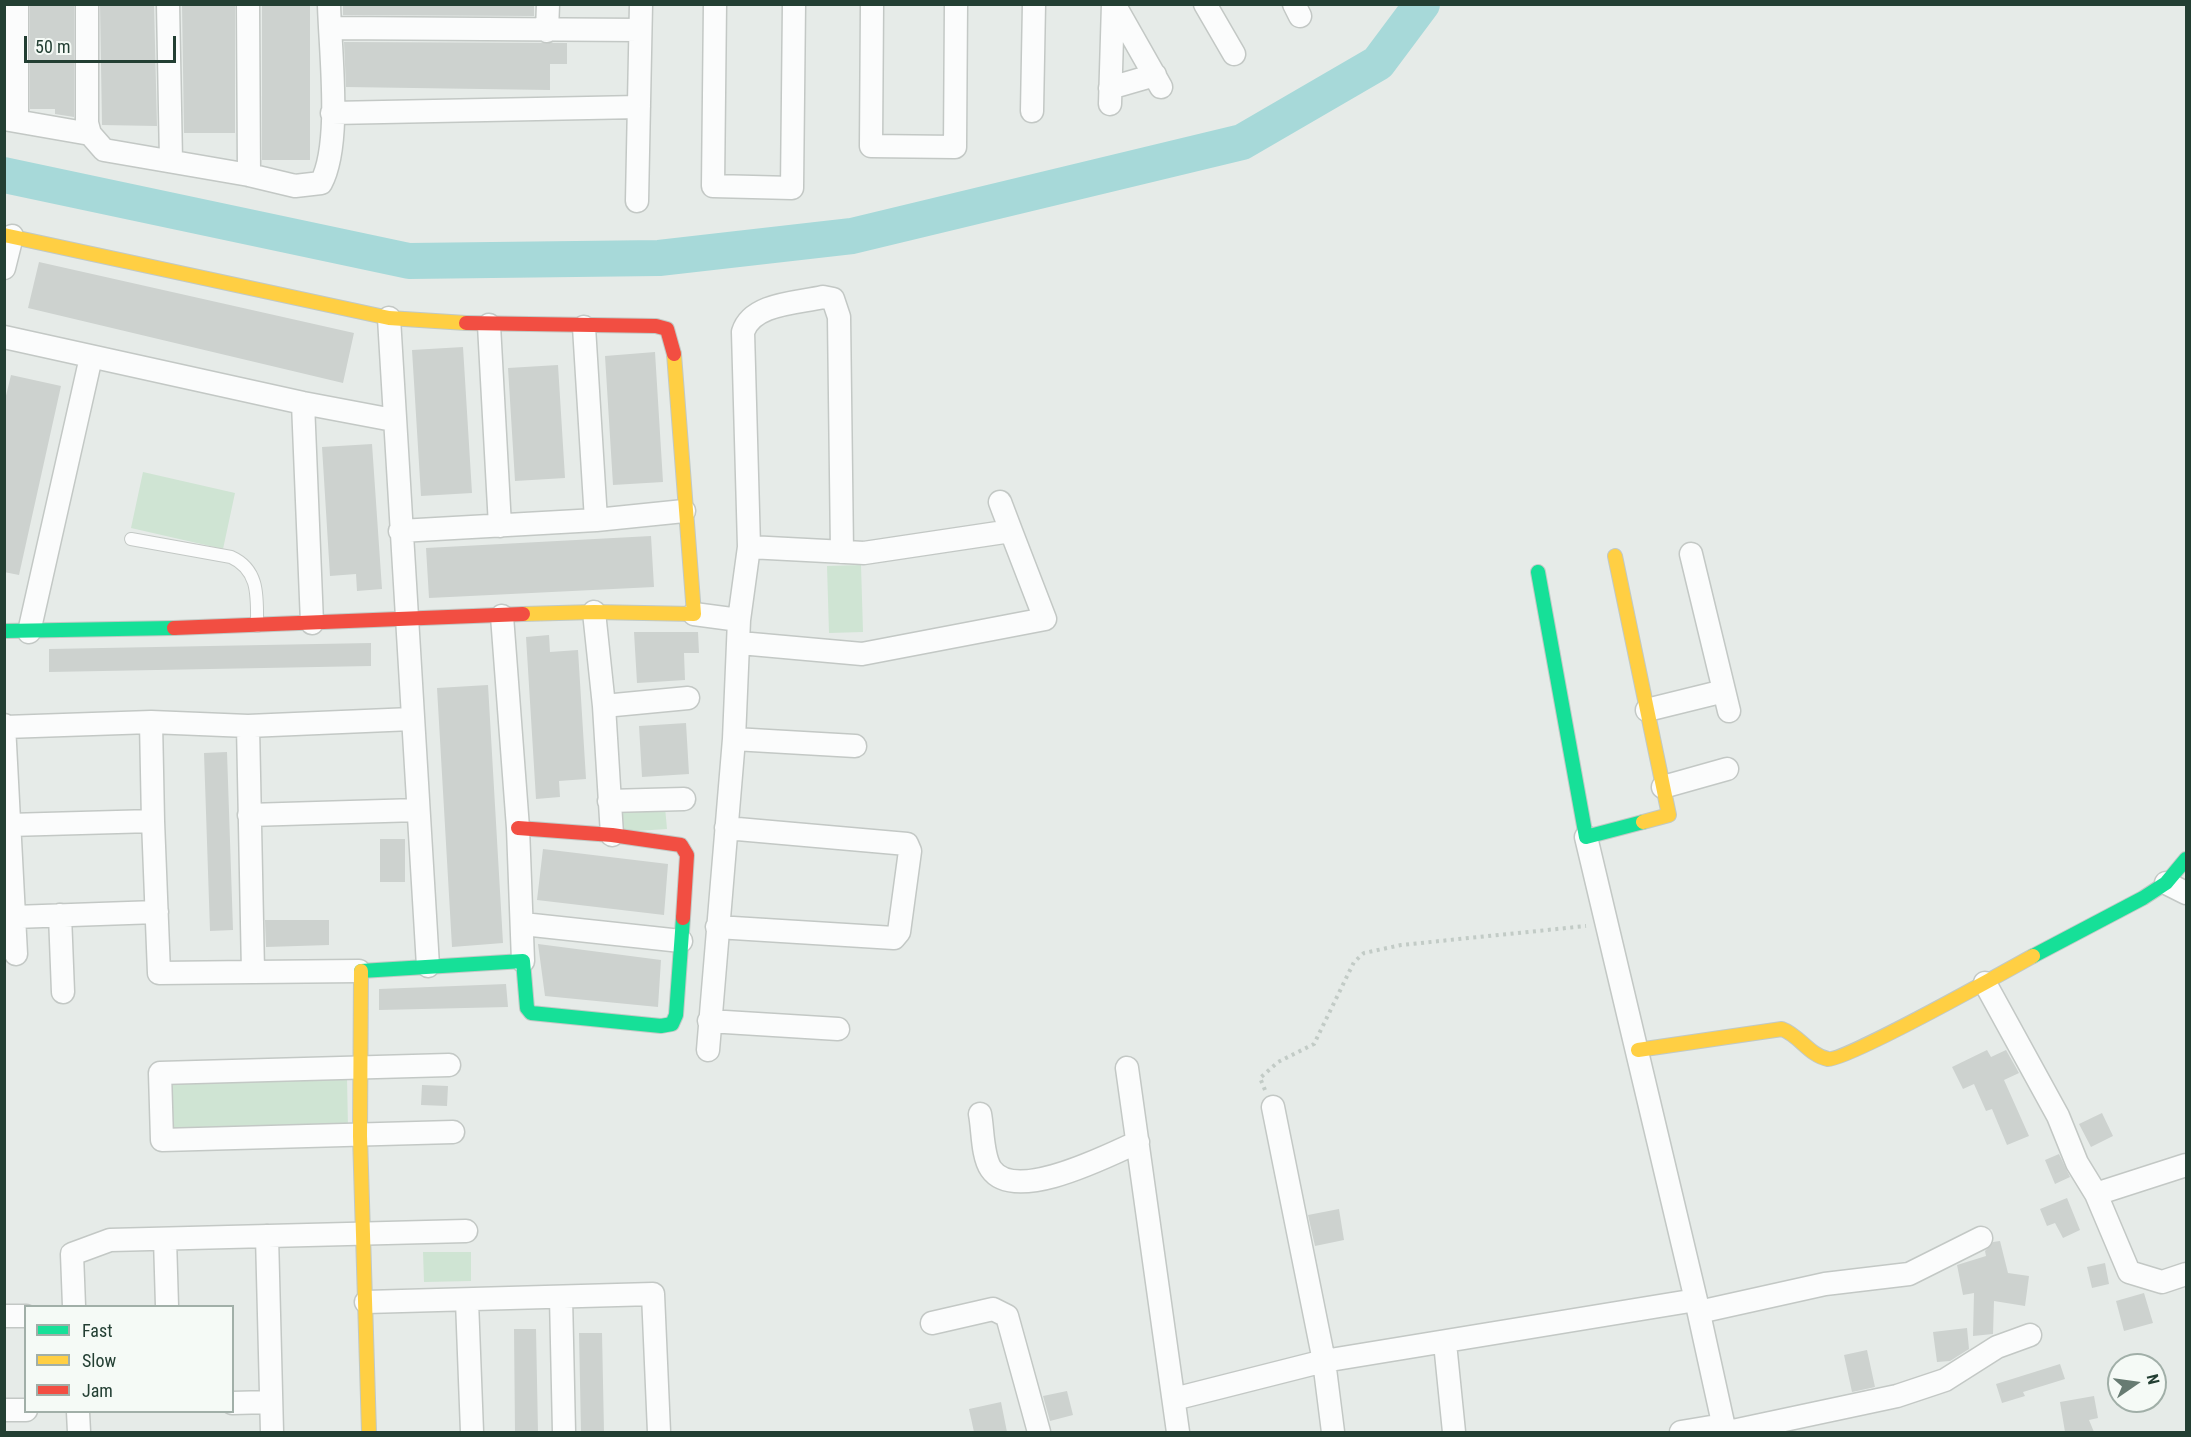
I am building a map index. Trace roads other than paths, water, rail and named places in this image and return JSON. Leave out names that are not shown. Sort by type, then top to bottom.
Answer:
[{"type":"street","points":[[17,4],[11,120],[90,134]]},
{"type":"street","points":[[87,4],[86,93],[90,134],[104,150],[249,175],[295,186],[321,183],[328,169],[332,113],[329,4]]},
{"type":"street","points":[[168,4],[171,161]]},
{"type":"street","points":[[248,4],[249,175]]},
{"type":"street","points":[[547,31],[548,4]]},
{"type":"street","points":[[637,201],[641,4]]},
{"type":"street","points":[[716,4],[713,186],[792,188],[795,4]]},
{"type":"street","points":[[872,4],[871,146],[955,147],[956,4]]},
{"type":"street","points":[[1032,111],[1034,4]]},
{"type":"street","points":[[1114,4],[1158,81],[1110,96],[1114,4]]},
{"type":"street","points":[[1205,4],[1234,54]]},
{"type":"street","points":[[330,28],[640,30]]},
{"type":"street","points":[[332,113],[639,107]]},
{"type":"street","points":[[4,268],[8,236],[389,318],[489,325],[656,327],[669,331],[673,344],[684,511],[694,614]]},
{"type":"street","points":[[708,1050],[734,739],[740,643],[739,620],[748,547],[743,332],[750,316],[762,311],[823,297],[833,299],[839,317],[842,552]]},
{"type":"street","points":[[389,318],[393,420],[428,966]]},
{"type":"street","points":[[489,325],[500,526]]},
{"type":"street","points":[[584,327],[596,520]]},
{"type":"street","points":[[4,337],[303,403],[393,420]]},
{"type":"street","points":[[29,632],[91,357]]},
{"type":"street","points":[[303,403],[312,623]]},
{"type":"street","points":[[740,643],[862,654],[1045,619],[1000,501]]},
{"type":"street","points":[[400,531],[596,520],[684,511]]},
{"type":"street","points":[[748,547],[864,553],[1011,531]]},
{"type":"street","points":[[1647,710],[1726,701],[1691,554]]},
{"type":"street","points":[[1586,837],[1669,815],[1615,556]]},
{"type":"street","points":[[1538,572],[1586,837],[1638,1050],[1725,1430]]},
{"type":"street","points":[[4,631],[257,627],[406,618],[594,612],[694,614],[739,620]]},
{"type":"street","points":[[594,612],[604,706],[612,835]]},
{"type":"street","points":[[502,616],[518,828],[526,1008],[531,1013],[661,1026],[672,1024],[676,1015],[687,855],[681,845],[612,835],[518,828]]},
{"type":"street","points":[[604,706],[688,698]]},
{"type":"street","points":[[16,954],[5,726],[151,722],[248,726],[412,719]]},
{"type":"street","points":[[151,722],[159,973],[359,971],[523,962]]},
{"type":"street","points":[[248,726],[253,972]]},
{"type":"street","points":[[734,739],[855,746]]},
{"type":"street","points":[[1664,787],[1727,769]]},
{"type":"street","points":[[609,801],[684,799]]},
{"type":"street","points":[[249,815],[418,810]]},
{"type":"street","points":[[9,825],[153,821]]},
{"type":"street","points":[[717,927],[894,938],[899,932],[910,851],[907,844],[726,828]]},
{"type":"street","points":[[1638,1050],[1782,1029],[1799,1035],[1820,1057],[1832,1060],[1985,983],[2143,898],[2166,883],[2187,859]]},
{"type":"street","points":[[2166,883],[2187,893]]},
{"type":"street","points":[[15,917],[157,912]]},
{"type":"street","points":[[60,915],[63,992]]},
{"type":"street","points":[[523,924],[681,941]]},
{"type":"street","points":[[359,971],[360,1136],[369,1432]]},
{"type":"street","points":[[1985,983],[2058,1116],[2077,1163],[2096,1194],[2129,1272],[2162,1282],[2187,1274]]},
{"type":"street","points":[[709,1021],[838,1029]]},
{"type":"street","points":[[450,1065],[160,1073],[162,1140],[453,1132]]},
{"type":"street","points":[[1127,1068],[1179,1432]]},
{"type":"street","points":[[1273,1107],[1324,1361],[1333,1432]]},
{"type":"street","points":[[980,1114],[990,1167],[999,1178],[1011,1180],[1054,1177],[1138,1142]]},
{"type":"street","points":[[2096,1194],[2187,1165]]},
{"type":"street","points":[[74,1305],[72,1254],[110,1240],[466,1231]]},
{"type":"street","points":[[267,1236],[272,1432]]},
{"type":"street","points":[[1174,1399],[1324,1361],[1698,1306],[1825,1284],[1909,1274],[1981,1238]]},
{"type":"street","points":[[165,1239],[167,1305]]},
{"type":"street","points":[[366,1302],[652,1294],[659,1432]]},
{"type":"street","points":[[561,1297],[564,1432]]},
{"type":"street","points":[[467,1300],[472,1432]]},
{"type":"street","points":[[932,1323],[993,1309],[1007,1316],[1039,1432]]},
{"type":"street","points":[[4,1316],[24,1316]]},
{"type":"street","points":[[1681,1432],[1725,1430],[1897,1396],[1945,1380],[1997,1347],[2030,1335]]},
{"type":"street","points":[[1445,1343],[1454,1432]]},
{"type":"street","points":[[234,1403],[271,1402]]},
{"type":"street","points":[[4,1410],[24,1410]]},
{"type":"street","points":[[78,1413],[78,1432]]},
{"type":"lane","points":[[131,539],[231,557],[243,562],[252,574],[257,595],[257,627]]},
{"type":"waterway","points":[[4,175],[409,261],[659,258],[852,236],[1242,142],[1378,63],[1422,4]]}]
